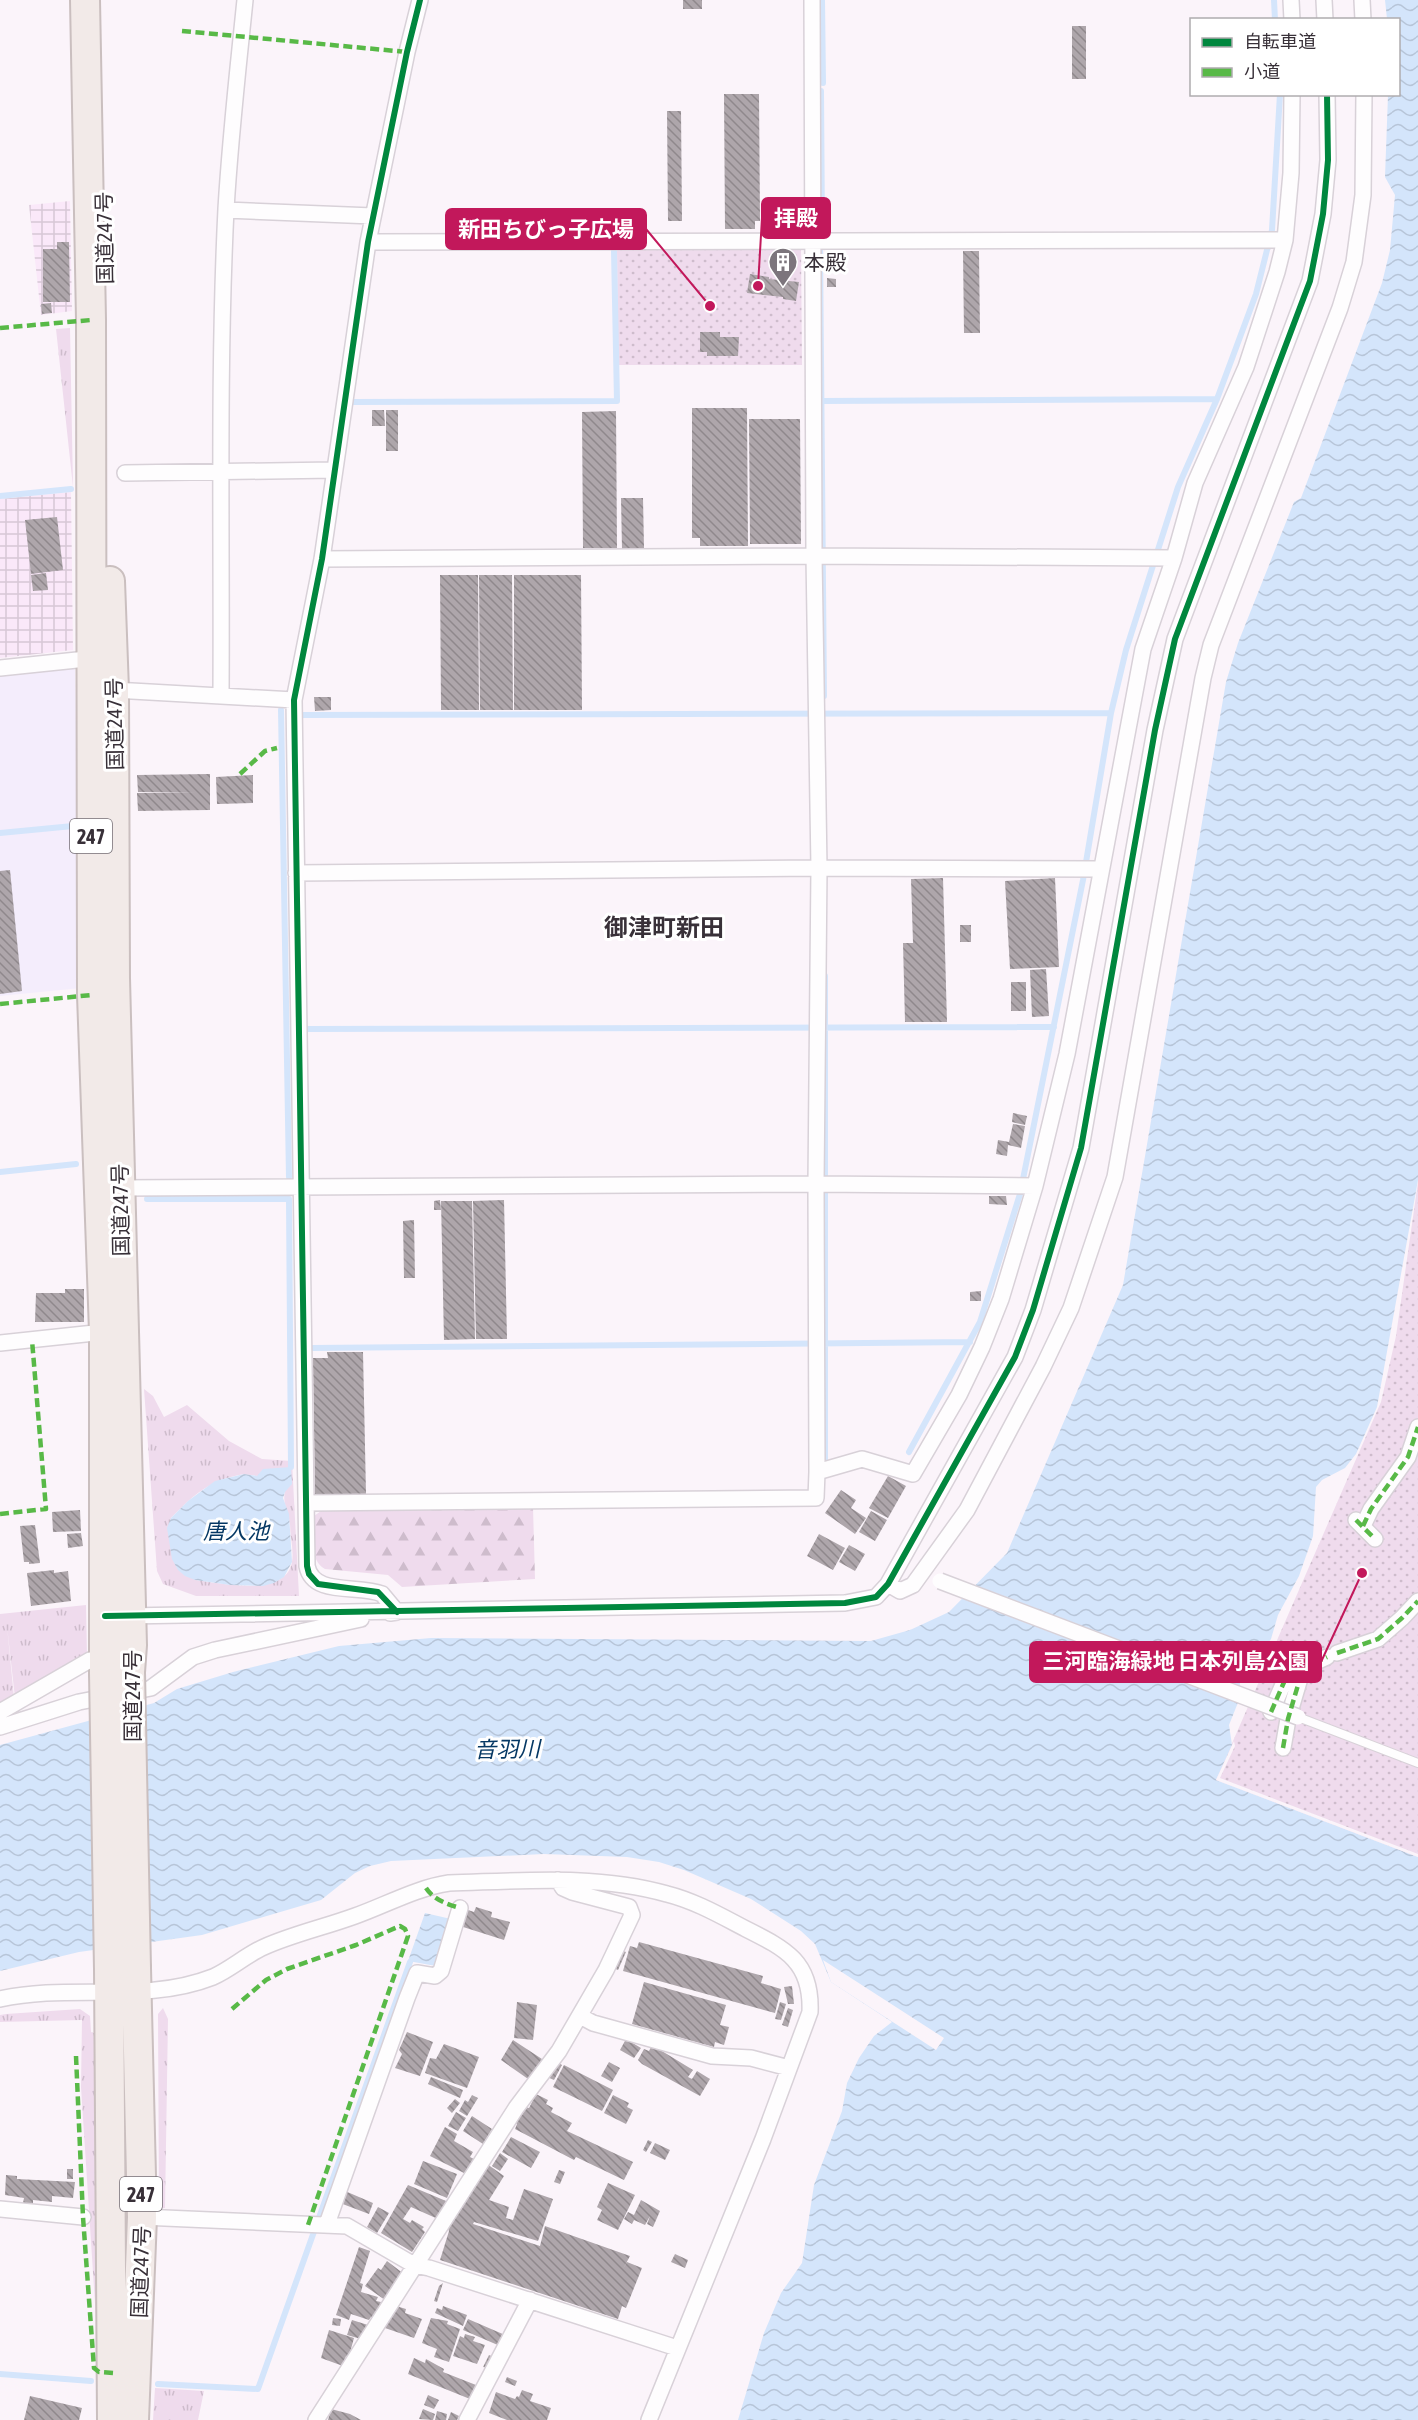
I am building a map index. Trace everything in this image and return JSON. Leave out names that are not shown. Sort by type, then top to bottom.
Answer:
[{"type":"highway","name":"国道247号","points":[[85,0],[91,332],[102,657],[114,690],[115,978],[120,1188],[118,1616],[113,1669],[122,1980],[112,2420]]},
{"type":"highway","name":"国道247号","points":[[99,0],[102,657],[92,995],[104,1332],[118,1616]]},
{"type":"highway","name":"国道247号","points":[[122,1980],[142,2217],[134,2420]]},
{"type":"street","points":[[221,696],[220,471],[226,210],[233,107],[245,0]]},
{"type":"street","points":[[397,1612],[378,1592],[318,1584],[309,1574],[307,1566],[294,700],[322,559],[368,242],[420,0]]},
{"type":"street","points":[[306,1503],[816,1498],[819,868],[814,556],[812,0]]},
{"type":"street","points":[[1291,0],[1292,18]]},
{"type":"street","points":[[1323,0],[1325,18]]},
{"type":"street","points":[[1362,0],[1363,18]]},
{"type":"street","points":[[817,1472],[862,1459],[912,1474],[959,1395],[982,1347],[1001,1299],[1035,1186],[1067,1054],[1143,649],[1174,558],[1195,483],[1246,367],[1285,240],[1291,173],[1292,96]]},
{"type":"street","points":[[118,1616],[846,1603],[876,1597],[888,1584],[1015,1357],[1033,1310],[1064,1209],[1081,1148],[1155,730],[1175,639],[1312,271],[1323,214],[1328,160],[1328,96]]},
{"type":"street","points":[[888,1584],[900,1591],[913,1586],[967,1510],[1043,1367],[1071,1308],[1115,1177],[1208,656],[1224,608],[1340,308],[1354,262],[1363,195],[1364,96]]},
{"type":"street","points":[[226,210],[373,216]]},
{"type":"street","points":[[368,242],[1285,240]]},
{"type":"street","points":[[125,473],[334,471]]},
{"type":"street","points":[[322,559],[814,556],[1174,558]]},
{"type":"street","points":[[0,668],[102,657]]},
{"type":"street","points":[[114,690],[294,700]]},
{"type":"street","points":[[296,873],[819,868],[1101,869]]},
{"type":"street","points":[[120,1188],[816,1184],[1035,1186]]},
{"type":"street","points":[[0,1343],[104,1332]]},
{"type":"street","points":[[1375,1539],[1359,1523],[1408,1457],[1418,1427]]},
{"type":"street","points":[[923,1573],[1298,1717]]},
{"type":"street","points":[[1271,1712],[1288,1673],[1377,1639],[1402,1618],[1418,1600]]},
{"type":"street","points":[[0,1727],[79,1702],[151,1688],[193,1657],[215,1650],[397,1612]]},
{"type":"street","points":[[0,1713],[90,1660],[113,1669]]},
{"type":"street","points":[[1283,1748],[1288,1719],[1303,1668]]},
{"type":"street","points":[[316,2420],[516,2109],[559,2051],[606,1970],[632,1915],[629,1907],[572,1892],[563,1888],[558,1880]]},
{"type":"street","points":[[0,1999],[19,1994],[122,1980],[167,1989],[213,1977],[264,1947],[357,1915],[433,1885],[449,1882],[558,1880],[634,1886],[669,1894],[705,1908],[787,1952],[798,1964],[806,1980],[810,2012],[763,2139],[649,2420]]},
{"type":"street","points":[[320,2224],[417,1973],[435,1976],[441,1971],[460,1908]]},
{"type":"street","points":[[580,2016],[593,2023],[712,2056],[751,2058],[789,2068]]},
{"type":"street","points":[[0,2209],[83,2217]]},
{"type":"street","points":[[142,2217],[347,2226],[414,2265],[677,2348]]},
{"type":"street","points":[[467,2420],[530,2300]]},
{"type":"lane","points":[[1298,1717],[1418,1763]]},
{"type":"shaded area","points":[[70,201],[72,311],[41,315],[29,205]]},
{"type":"shaded area","points":[[71,492],[73,650],[0,658],[0,499]]},
{"type":"shaded area","points":[[68,665],[75,670],[81,988],[0,996],[0,672]]},
{"type":"green space","points":[[801,246],[802,365],[618,365],[617,247]]},
{"type":"green space","points":[[70,328],[73,487],[56,329]]},
{"type":"green space","points":[[1418,1182],[1418,1857],[1216,1780],[1381,1402],[1396,1336]]},
{"type":"green space","points":[[144,1389],[153,1396],[164,1417],[187,1405],[229,1441],[262,1459],[292,1461],[299,1596],[196,1596],[163,1584],[157,1571]],"holes":[[[244,1474],[257,1476],[285,1492],[284,1500],[293,1553],[287,1573],[278,1580],[251,1586],[195,1580],[171,1518],[195,1495],[212,1484]]]},
{"type":"green space","points":[[533,1507],[535,1579],[402,1587],[388,1575],[325,1569],[314,1554],[313,1520],[314,1516],[321,1511]]},
{"type":"green space","points":[[86,1605],[87,1657],[15,1698],[7,1626],[14,1698],[0,1707],[0,1614]]},
{"type":"green space","points":[[163,2008],[168,2019],[165,2208],[159,2208],[158,2014]]},
{"type":"green space","points":[[80,2009],[90,2016],[91,2032],[94,2033],[99,2365],[81,2087],[82,2020],[0,2022],[0,2015],[6,2014]]},
{"type":"green space","points":[[155,2388],[204,2391],[198,2420],[153,2420]]},
{"type":"water","name":"音羽川","points":[[1385,0],[1418,0],[1418,1180],[1377,1407],[1356,1454],[1345,1468],[1322,1480],[1316,1487],[1313,1536],[1299,1576],[1278,1615],[1271,1639],[1240,1682],[1239,1700],[1229,1725],[1232,1745],[1216,1780],[1418,1857],[1418,2420],[738,2420],[764,2333],[781,2293],[802,2263],[814,2185],[842,2111],[847,2083],[859,2058],[874,2036],[892,2022],[831,1982],[815,1944],[801,1931],[751,1899],[684,1870],[659,1862],[627,1857],[544,1854],[391,1861],[370,1866],[355,1873],[321,1900],[202,1935],[79,1952],[0,1971],[0,1745],[154,1703],[177,1689],[233,1672],[339,1646],[431,1638],[871,1641],[910,1630],[949,1612],[1007,1553],[1123,1285],[1226,682],[1238,643],[1294,502],[1301,498],[1382,283],[1390,250],[1395,195],[1385,177],[1388,96],[1400,96],[1400,18],[1387,18]]},
{"type":"water","name":"唐人池","points":[[291,1467],[292,1484],[283,1498],[289,1514],[292,1562],[284,1577],[263,1586],[230,1585],[195,1580],[178,1570],[172,1559],[167,1528],[171,1518],[188,1501],[215,1481],[244,1474],[257,1476],[263,1469]]},
{"type":"water","points":[[425,1913],[451,1919],[436,1966],[408,1961]]},
{"type":"pier","points":[[1234,1741],[1235,1746],[1220,1778],[1418,1854],[1418,1857],[1216,1780]]},
{"type":"pier","points":[[823,1960],[944,2038],[936,2050],[831,1982]]},
{"type":"building","points":[[683,0],[702,0],[702,9],[683,9]]},
{"type":"building","points":[[1072,26],[1086,26],[1086,79],[1072,79]]},
{"type":"building","points":[[724,94],[759,94],[760,221],[755,221],[755,229],[725,229]]},
{"type":"building","points":[[667,111],[681,111],[682,221],[668,221]]},
{"type":"building","points":[[57,242],[69,242],[70,302],[43,302],[43,249],[57,249]]},
{"type":"building","points":[[963,251],[979,251],[980,333],[964,333]]},
{"type":"building","points":[[750,274],[769,277],[769,279],[799,282],[796,301],[783,299],[783,297],[747,293]]},
{"type":"building","points":[[827,278],[836,279],[836,287],[827,287]]},
{"type":"building","points":[[51,303],[52,313],[42,314],[41,304]]},
{"type":"building","points":[[700,332],[720,332],[720,337],[739,337],[738,356],[707,356],[707,352],[700,352]]},
{"type":"building","points":[[692,408],[747,408],[748,546],[700,546],[700,538],[692,538]]},
{"type":"building","points":[[372,410],[384,410],[385,426],[372,426]]},
{"type":"building","points":[[386,410],[398,410],[398,451],[386,451]]},
{"type":"building","points":[[616,411],[617,548],[583,548],[582,412]]},
{"type":"building","points":[[749,419],[800,419],[801,544],[750,544]]},
{"type":"building","points":[[621,498],[643,498],[644,548],[622,549]]},
{"type":"building","points":[[57,517],[63,570],[31,574],[25,520]]},
{"type":"building","points":[[46,573],[48,590],[33,591],[31,575]]},
{"type":"building","points":[[440,575],[478,575],[479,710],[441,710]]},
{"type":"building","points":[[479,575],[512,575],[513,710],[480,710]]},
{"type":"building","points":[[514,575],[581,575],[582,710],[514,710]]},
{"type":"building","points":[[314,697],[331,697],[331,710],[315,711]]},
{"type":"building","points":[[210,774],[210,810],[138,811],[137,793],[195,792],[138,792],[137,775]]},
{"type":"building","points":[[253,775],[253,803],[217,804],[216,777]]},
{"type":"building","points":[[10,870],[22,991],[0,994],[0,871]]},
{"type":"building","points":[[943,878],[947,1022],[905,1022],[903,943],[913,943],[911,879]]},
{"type":"building","points":[[1055,878],[1059,967],[1010,969],[1005,881]]},
{"type":"building","points":[[960,925],[971,925],[971,942],[960,942]]},
{"type":"building","points":[[1046,969],[1049,1016],[1032,1017],[1030,970]]},
{"type":"building","points":[[1011,982],[1026,982],[1026,1011],[1011,1011]]},
{"type":"building","points":[[1013,1113],[1027,1116],[1025,1125],[1012,1122]]},
{"type":"building","points":[[1013,1124],[1025,1126],[1021,1148],[1008,1145],[1007,1156],[996,1154],[998,1140],[1009,1142]]},
{"type":"building","points":[[989,1196],[1006,1196],[1007,1205],[989,1204]]},
{"type":"building","points":[[440,1200],[441,1210],[434,1210],[434,1201]]},
{"type":"building","points":[[504,1200],[507,1339],[476,1339],[473,1201]]},
{"type":"building","points":[[441,1201],[472,1201],[475,1339],[444,1340]]},
{"type":"building","points":[[414,1220],[415,1278],[404,1278],[403,1221]]},
{"type":"building","points":[[65,1289],[84,1289],[84,1322],[35,1322],[36,1293],[65,1293]]},
{"type":"building","points":[[981,1291],[981,1301],[970,1301],[970,1292]]},
{"type":"building","points":[[327,1352],[363,1352],[366,1494],[315,1494],[313,1358],[328,1358]]},
{"type":"building","points":[[888,1476],[906,1486],[888,1518],[869,1508]]},
{"type":"building","points":[[841,1490],[856,1500],[851,1508],[866,1518],[855,1534],[825,1513]]},
{"type":"building","points":[[80,1510],[81,1531],[53,1532],[52,1512]]},
{"type":"building","points":[[871,1511],[887,1520],[875,1541],[859,1532]]},
{"type":"building","points":[[35,1525],[40,1563],[29,1564],[29,1562],[24,1562],[20,1526]]},
{"type":"building","points":[[81,1533],[83,1546],[68,1548],[67,1534]]},
{"type":"building","points":[[819,1534],[845,1548],[833,1570],[807,1556]]},
{"type":"building","points":[[849,1545],[865,1554],[855,1571],[839,1562]]},
{"type":"building","points":[[54,1570],[54,1573],[68,1571],[71,1601],[31,1606],[27,1573]]},
{"type":"building","points":[[476,1907],[492,1912],[491,1917],[510,1922],[504,1940],[460,1926],[465,1909],[474,1912]]},
{"type":"building","points":[[639,1942],[763,1976],[761,1983],[781,1989],[775,2013],[623,1971],[630,1946],[637,1948]]},
{"type":"building","points":[[621,1950],[626,1952],[618,1970],[613,1968]]},
{"type":"building","points":[[644,1982],[726,2005],[720,2025],[729,2027],[724,2045],[715,2042],[714,2047],[632,2024]]},
{"type":"building","points":[[792,1986],[794,2004],[788,2004],[784,1987]]},
{"type":"building","points":[[517,2002],[537,2005],[533,2040],[514,2038]]},
{"type":"building","points":[[780,2002],[786,2004],[781,2020],[775,2019]]},
{"type":"building","points":[[788,2008],[793,2010],[788,2027],[782,2025]]},
{"type":"building","points":[[407,2032],[433,2042],[420,2076],[395,2068],[402,2054],[399,2050]]},
{"type":"building","points":[[626,2039],[641,2048],[634,2058],[620,2050]]},
{"type":"building","points":[[513,2040],[545,2061],[531,2081],[501,2060]]},
{"type":"building","points":[[444,2044],[479,2057],[467,2088],[425,2073],[430,2058],[436,2059]]},
{"type":"building","points":[[652,2045],[693,2070],[688,2077],[692,2079],[697,2071],[710,2079],[700,2096],[638,2060],[644,2049],[649,2051]]},
{"type":"building","points":[[609,2062],[620,2068],[612,2082],[601,2076]]},
{"type":"building","points":[[558,2063],[562,2065],[554,2080],[547,2077]]},
{"type":"building","points":[[564,2065],[613,2090],[602,2111],[553,2087]]},
{"type":"building","points":[[431,2077],[463,2090],[460,2098],[428,2084]]},
{"type":"building","points":[[536,2094],[548,2100],[546,2104],[553,2108],[551,2112],[572,2123],[567,2131],[633,2162],[624,2180],[576,2157],[574,2160],[515,2129],[517,2124],[514,2122],[520,2113],[522,2115],[526,2107],[529,2108]]},
{"type":"building","points":[[472,2095],[478,2098],[467,2116],[459,2111],[465,2100],[468,2102]]},
{"type":"building","points":[[613,2095],[629,2103],[627,2107],[633,2110],[626,2124],[604,2113]]},
{"type":"building","points":[[455,2099],[460,2103],[452,2113],[447,2108]]},
{"type":"building","points":[[456,2112],[466,2118],[458,2131],[448,2126]]},
{"type":"building","points":[[472,2116],[492,2129],[483,2144],[463,2131]]},
{"type":"building","points":[[445,2127],[457,2134],[454,2141],[473,2152],[470,2157],[476,2160],[468,2175],[430,2156]]},
{"type":"building","points":[[511,2137],[540,2152],[531,2168],[502,2152]]},
{"type":"building","points":[[648,2140],[652,2142],[646,2152],[643,2150]]},
{"type":"building","points":[[655,2143],[670,2150],[665,2160],[650,2153]]},
{"type":"building","points":[[500,2153],[508,2159],[500,2171],[492,2166]]},
{"type":"building","points":[[423,2161],[457,2174],[447,2198],[414,2184]]},
{"type":"building","points":[[487,2164],[504,2176],[489,2200],[509,2207],[506,2218],[513,2220],[524,2189],[553,2199],[538,2241],[474,2222],[473,2224],[540,2246],[545,2226],[630,2256],[623,2269],[627,2262],[642,2268],[626,2308],[622,2306],[618,2319],[440,2260],[449,2231],[447,2226]]},
{"type":"building","points":[[67,2169],[73,2169],[73,2179],[67,2179]]},
{"type":"building","points":[[559,2170],[565,2172],[560,2184],[554,2182]]},
{"type":"building","points":[[6,2175],[17,2176],[17,2179],[75,2182],[73,2198],[52,2196],[52,2202],[33,2200],[33,2204],[23,2203],[24,2198],[5,2195]]},
{"type":"building","points":[[608,2183],[635,2195],[618,2230],[597,2220],[602,2210],[597,2207]]},
{"type":"building","points":[[408,2185],[446,2201],[438,2219],[411,2207],[403,2219],[410,2223],[412,2220],[424,2227],[422,2229],[425,2232],[412,2252],[381,2233]]},
{"type":"building","points":[[345,2191],[373,2203],[369,2214],[340,2203]]},
{"type":"building","points":[[641,2200],[660,2211],[653,2227],[647,2224],[650,2216],[645,2225],[634,2220],[632,2224],[624,2219],[628,2212],[634,2215]]},
{"type":"building","points":[[378,2207],[389,2213],[377,2233],[367,2227]]},
{"type":"building","points":[[359,2247],[370,2251],[360,2283],[363,2284],[361,2292],[378,2297],[376,2301],[381,2302],[375,2318],[371,2317],[369,2320],[351,2314],[349,2320],[336,2315]]},
{"type":"building","points":[[675,2254],[688,2260],[685,2268],[671,2262]]},
{"type":"building","points":[[387,2261],[404,2274],[385,2300],[365,2286],[378,2268],[381,2270]]},
{"type":"building","points":[[443,2283],[437,2302],[434,2301],[439,2286]]},
{"type":"building","points":[[396,2306],[406,2309],[405,2313],[422,2319],[414,2338],[385,2328]]},
{"type":"building","points":[[443,2306],[467,2315],[463,2326],[435,2313],[437,2308],[442,2310]]},
{"type":"building","points":[[333,2318],[341,2319],[340,2326],[332,2325]]},
{"type":"building","points":[[431,2318],[448,2321],[447,2324],[460,2329],[449,2362],[434,2357],[437,2349],[422,2343]]},
{"type":"building","points":[[468,2319],[505,2335],[500,2346],[463,2330]]},
{"type":"building","points":[[352,2320],[368,2325],[361,2339],[347,2335]]},
{"type":"building","points":[[329,2330],[354,2338],[349,2356],[346,2356],[343,2366],[321,2358]]},
{"type":"building","points":[[465,2334],[475,2337],[473,2341],[485,2345],[477,2364],[453,2356],[460,2336],[464,2338]]},
{"type":"building","points":[[489,2355],[494,2357],[489,2368],[483,2367]]},
{"type":"building","points":[[414,2358],[425,2363],[426,2359],[444,2369],[443,2372],[476,2385],[470,2399],[408,2374]]},
{"type":"building","points":[[507,2377],[517,2381],[515,2386],[505,2382]]},
{"type":"building","points":[[522,2390],[533,2394],[530,2401],[551,2408],[547,2420],[507,2420],[489,2413],[496,2392],[515,2399],[519,2397]]},
{"type":"building","points":[[428,2395],[439,2400],[434,2409],[424,2405]]},
{"type":"building","points":[[30,2396],[82,2408],[79,2420],[24,2420]]},
{"type":"building","points":[[331,2409],[350,2414],[361,2420],[328,2420]]},
{"type":"building","points":[[423,2409],[435,2414],[433,2420],[419,2419]]},
{"type":"building","points":[[437,2411],[447,2414],[446,2420],[435,2420]]},
{"type":"building","points":[[451,2412],[459,2416],[457,2420],[448,2420]]},
{"type":"waterway","points":[[822,0],[823,83]]},
{"type":"waterway","points":[[1274,0],[1275,18]]},
{"type":"waterway","points":[[821,91],[822,232]]},
{"type":"waterway","points":[[909,1452],[980,1322],[1020,1194],[1083,880],[1111,713],[1126,650],[1178,487],[1217,399],[1256,294],[1272,230],[1280,96]]},
{"type":"waterway","points":[[820,246],[824,696]]},
{"type":"waterway","points":[[353,402],[617,401],[614,251]]},
{"type":"waterway","points":[[822,401],[1217,399]]},
{"type":"waterway","points":[[0,496],[71,489]]},
{"type":"waterway","points":[[281,710],[289,1177]]},
{"type":"waterway","points":[[303,715],[1111,713]]},
{"type":"waterway","points":[[0,833],[73,826]]},
{"type":"waterway","points":[[825,976],[825,1459]]},
{"type":"waterway","points":[[308,1029],[1054,1027]]},
{"type":"waterway","points":[[0,1172],[76,1164]]},
{"type":"waterway","points":[[147,1199],[289,1199],[291,1467]]},
{"type":"waterway","points":[[311,1348],[970,1342]]},
{"type":"waterway","points":[[158,2384],[258,2389],[410,1962]]},
{"type":"waterway","points":[[0,2374],[91,2381]]},
{"type":"marked path","points":[[182,31],[407,52]]},
{"type":"marked path","points":[[0,328],[91,320]]},
{"type":"marked path","points":[[240,774],[265,751],[277,748]]},
{"type":"marked path","points":[[0,1004],[92,995]]},
{"type":"marked path","points":[[0,1514],[46,1509],[32,1340]]},
{"type":"marked path","points":[[1363,1526],[1371,1509],[1408,1457],[1418,1427]]},
{"type":"marked path","points":[[1356,1520],[1375,1539]]},
{"type":"marked path","points":[[1337,1653],[1378,1639],[1418,1601]]},
{"type":"marked path","points":[[1283,1748],[1288,1719],[1303,1668],[1327,1657]]},
{"type":"marked path","points":[[1271,1712],[1288,1673],[1303,1668]]},
{"type":"marked path","points":[[426,1888],[437,1899],[460,1908]]},
{"type":"marked path","points":[[232,2009],[266,1980],[287,1969],[356,1945],[400,1926],[405,1929],[408,1936],[308,2225]]},
{"type":"marked path","points":[[76,2056],[83,2217],[94,2368],[99,2372],[113,2373]]},
{"type":"cycle path","points":[[397,1612],[378,1592],[318,1584],[309,1574],[307,1566],[294,700],[322,559],[368,242],[420,0]]},
{"type":"cycle path","points":[[105,1616],[845,1603],[876,1597],[888,1584],[1015,1357],[1033,1310],[1081,1148],[1155,730],[1175,639],[1310,281],[1323,214],[1328,160],[1327,96]]},
{"type":"place","name":"拝殿","points":[[758,286]]},
{"type":"place","name":"本殿","points":[[783,288]]},
{"type":"place","name":"新田ちびっ子広場","points":[[710,306]]},
{"type":"place","name":"三河臨海緑地 日本列島公園","points":[[1362,1573]]},
{"type":"district","name":"御津町新田","points":[[664,927]]}]
